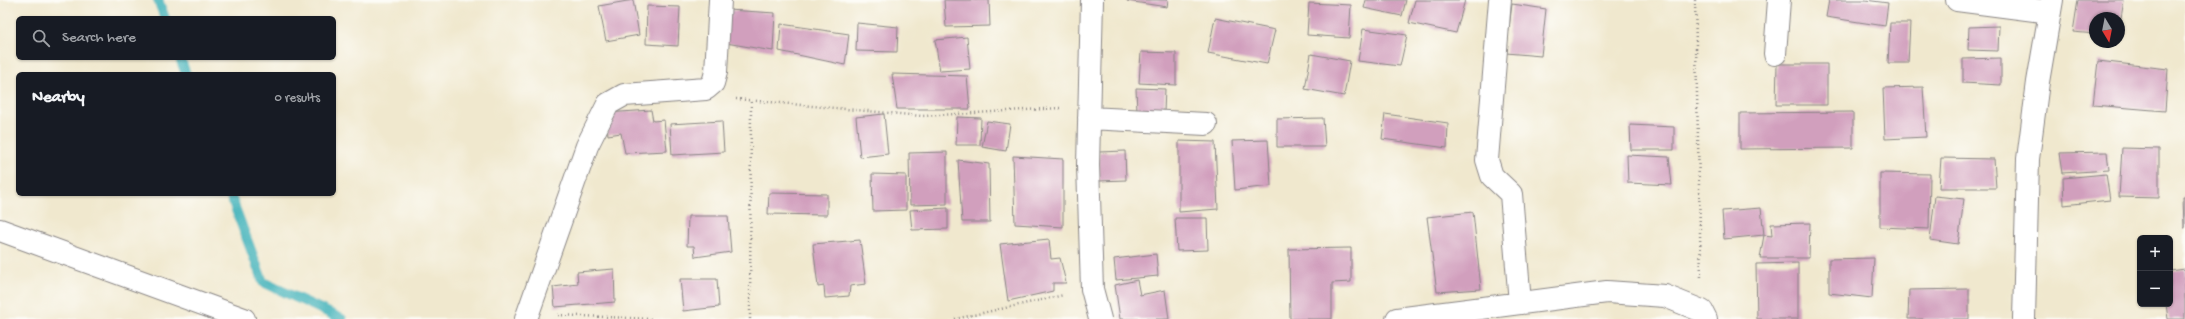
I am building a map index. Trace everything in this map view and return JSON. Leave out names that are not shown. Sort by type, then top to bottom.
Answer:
[{"type":"street","points":[[527,316],[586,146],[608,104],[624,95],[706,89],[713,84],[716,72],[720,0]]},
{"type":"street","points":[[1092,0],[1088,165],[1092,289],[1100,319]]},
{"type":"street","points":[[1500,0],[1487,160],[1492,176],[1503,184],[1511,194],[1520,303]]},
{"type":"street","points":[[1776,54],[1779,0]]},
{"type":"street","points":[[1968,1],[2051,6],[2038,82],[2028,159],[2024,319]]},
{"type":"street","points":[[1089,112],[1206,124]]},
{"type":"street","points":[[0,230],[244,319]]},
{"type":"street","points":[[1397,319],[1607,292],[1665,296],[1704,315]]},
{"type":"path","points":[[1695,0],[1704,315]]},
{"type":"path","points":[[706,89],[732,99],[922,116],[1089,112]]},
{"type":"path","points":[[750,319],[751,100]]},
{"type":"path","points":[[955,319],[1092,289]]},
{"type":"path","points":[[527,316],[653,319]]},
{"type":"building","points":[[633,0],[639,35],[606,41],[599,6]]},
{"type":"building","points":[[944,0],[989,0],[990,26],[946,27]]},
{"type":"building","points":[[1127,0],[1168,0],[1167,7]]},
{"type":"building","points":[[1366,0],[1406,0],[1402,16],[1364,8]]},
{"type":"building","points":[[1415,0],[1465,0],[1456,33],[1409,23]]},
{"type":"building","points":[[1829,0],[1865,0],[1888,3],[1885,26],[1826,17]]},
{"type":"building","points":[[2078,0],[2124,0],[2122,12],[2089,12],[2089,33],[2073,32]]},
{"type":"building","points":[[1309,3],[1351,5],[1349,38],[1307,35]]},
{"type":"building","points":[[1512,4],[1546,9],[1541,56],[1506,53]]},
{"type":"building","points":[[647,6],[680,7],[678,46],[646,44]]},
{"type":"building","points":[[728,10],[775,13],[773,51],[726,43]]},
{"type":"building","points":[[1215,18],[1275,30],[1267,64],[1208,53]]},
{"type":"building","points":[[857,23],[898,27],[897,52],[856,51]]},
{"type":"building","points":[[1890,23],[1910,23],[1908,63],[1888,63]]},
{"type":"building","points":[[781,24],[849,34],[845,65],[779,51]]},
{"type":"building","points":[[1999,26],[1998,51],[1968,50],[1969,27]]},
{"type":"building","points":[[1363,29],[1407,35],[1400,66],[1358,61]]},
{"type":"building","points":[[967,37],[970,69],[940,71],[935,40]]},
{"type":"building","points":[[1141,52],[1176,53],[1176,85],[1139,83]]},
{"type":"building","points":[[1311,54],[1350,61],[1344,96],[1305,89]]},
{"type":"building","points":[[2001,58],[2001,85],[1963,83],[1963,59]]},
{"type":"building","points":[[2098,61],[2168,69],[2165,111],[2093,105]]},
{"type":"building","points":[[1777,64],[1827,64],[1827,105],[1776,105]]},
{"type":"building","points":[[892,74],[967,76],[970,109],[897,109]]},
{"type":"building","points":[[1923,87],[1926,137],[1885,139],[1883,88]]},
{"type":"building","points":[[1136,88],[1165,89],[1164,112],[1137,112]]},
{"type":"building","points":[[651,110],[653,121],[664,120],[667,151],[625,153],[621,133],[608,135],[606,113]]},
{"type":"building","points":[[1853,112],[1853,148],[1740,149],[1740,113]]},
{"type":"building","points":[[884,114],[888,154],[860,157],[856,117]]},
{"type":"building","points":[[1385,114],[1448,123],[1447,148],[1382,139]]},
{"type":"building","points":[[957,117],[981,118],[980,145],[956,145]]},
{"type":"building","points":[[1323,118],[1325,147],[1277,147],[1277,119]]},
{"type":"building","points":[[722,121],[724,152],[672,155],[670,124]]},
{"type":"building","points":[[987,121],[1010,124],[1006,151],[982,147]]},
{"type":"building","points":[[1630,125],[1674,127],[1674,150],[1631,150]]},
{"type":"building","points":[[1268,140],[1271,186],[1235,190],[1232,141]]},
{"type":"building","points":[[1179,141],[1215,142],[1218,209],[1179,212]]},
{"type":"building","points":[[2122,148],[2159,149],[2159,198],[2119,197]]},
{"type":"building","points":[[1125,151],[1126,180],[1099,181],[1099,152]]},
{"type":"building","points":[[947,152],[947,204],[910,205],[909,153]]},
{"type":"building","points":[[2107,152],[2109,170],[2062,173],[2059,153]]},
{"type":"building","points":[[1627,155],[1669,157],[1672,185],[1628,183]]},
{"type":"building","points":[[1013,156],[1063,159],[1063,227],[1015,224]]},
{"type":"building","points":[[1941,158],[1994,159],[1996,188],[1939,188]]},
{"type":"building","points":[[958,160],[989,164],[990,222],[962,222]]},
{"type":"building","points":[[1880,173],[1930,174],[1929,229],[1880,227]]},
{"type":"building","points":[[872,174],[906,175],[906,210],[873,211]]},
{"type":"building","points":[[2106,174],[2110,200],[2064,205],[2063,178]]},
{"type":"building","points":[[769,193],[827,194],[827,215],[768,214]]},
{"type":"building","points":[[1935,196],[1964,199],[1958,244],[1930,240]]},
{"type":"building","points":[[2183,197],[2185,197],[2185,228],[2184,228]]},
{"type":"building","points":[[948,208],[948,229],[912,230],[910,210]]},
{"type":"building","points":[[1761,208],[1764,235],[1724,239],[1722,211]]},
{"type":"building","points":[[1473,212],[1481,289],[1437,292],[1427,217]]},
{"type":"building","points":[[688,216],[728,216],[731,252],[695,257],[694,246],[687,246]]},
{"type":"building","points":[[1175,218],[1207,218],[1208,250],[1177,251]]},
{"type":"building","points":[[1810,223],[1809,258],[1760,258],[1764,235],[1772,236],[1771,224]]},
{"type":"building","points":[[1049,239],[1051,259],[1060,258],[1066,283],[1053,283],[1053,291],[1008,301],[1000,244]]},
{"type":"building","points":[[860,240],[866,284],[850,286],[849,296],[825,298],[824,286],[818,287],[813,244]]},
{"type":"building","points":[[1351,248],[1351,282],[1332,283],[1332,319],[1290,319],[1289,249]]},
{"type":"building","points":[[1156,254],[1158,276],[1116,280],[1114,259]]},
{"type":"building","points":[[1874,258],[1872,298],[1829,293],[1829,259]]},
{"type":"building","points":[[1798,263],[1798,319],[1757,319],[1756,264]]},
{"type":"building","points":[[614,269],[615,302],[555,307],[553,287],[578,284],[577,272]]},
{"type":"building","points":[[2185,269],[2185,319],[2168,319],[2166,307],[2173,307],[2173,271]]},
{"type":"building","points":[[680,279],[717,279],[719,307],[683,311]]},
{"type":"building","points":[[1137,280],[1140,295],[1165,290],[1169,319],[1120,319],[1115,285]]},
{"type":"building","points":[[1969,289],[1969,319],[1908,319],[1909,290]]},
{"type":"waterway","points":[[158,0],[164,16]]},
{"type":"waterway","points":[[181,60],[185,72]]},
{"type":"waterway","points":[[231,196],[263,282],[342,319]]}]
